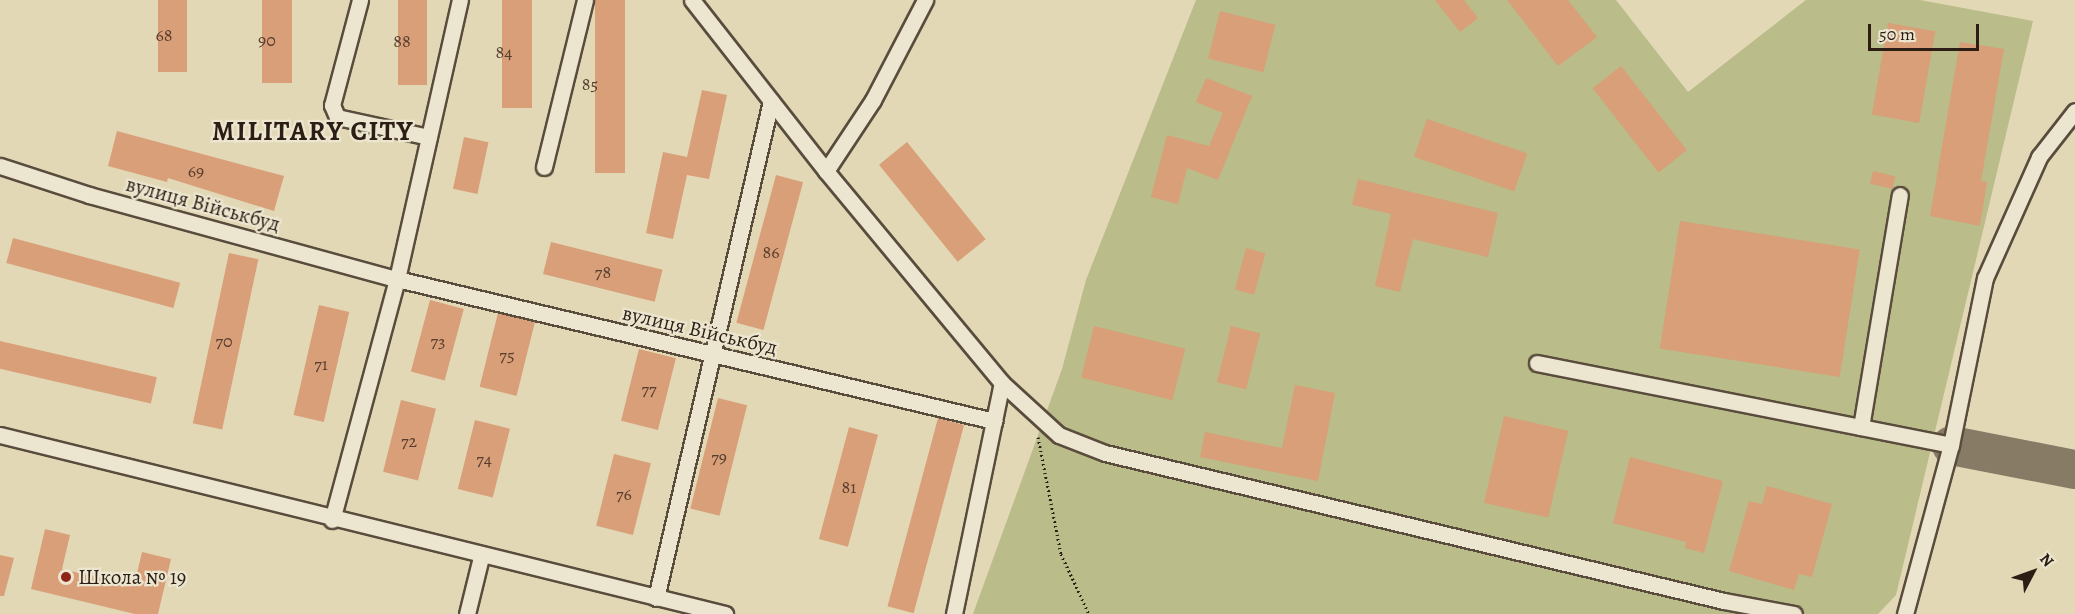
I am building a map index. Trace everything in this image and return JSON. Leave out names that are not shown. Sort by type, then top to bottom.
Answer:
[{"type":"street","points":[[360,0],[332,105],[337,117],[429,137]]},
{"type":"street","points":[[332,520],[397,279],[460,0]]},
{"type":"street","points":[[544,167],[585,0]]},
{"type":"street","points":[[692,0],[826,171],[1002,383],[1059,435],[1105,453],[1724,601],[1794,614]]},
{"type":"street","points":[[826,171],[873,100],[925,0]]},
{"type":"street","points":[[656,598],[771,100]]},
{"type":"street","points":[[1905,614],[1951,445],[1985,278],[2039,157],[2075,111]]},
{"type":"street","name":"вулиця Військбуд","points":[[0,166],[89,195],[397,279],[994,421]]},
{"type":"street","points":[[1860,427],[1900,195]]},
{"type":"street","points":[[1538,363],[1951,445]]},
{"type":"street","points":[[954,614],[1002,383]]},
{"type":"street","points":[[0,435],[481,557],[707,612],[725,614]]},
{"type":"street","points":[[466,614],[481,557]]},
{"type":"path","points":[[1033,412],[1062,554],[1089,614]]},
{"type":"green space","points":[[1196,0],[1616,0],[1688,92],[1806,0],[1920,0],[2033,21],[1896,595],[1878,614],[973,614],[1062,369],[1086,280]]},
{"type":"building","points":[[158,0],[187,0],[187,72],[158,72]]},
{"type":"building","points":[[262,0],[292,0],[292,83],[262,83]]},
{"type":"building","points":[[398,0],[427,0],[427,85],[398,85]]},
{"type":"building","points":[[502,0],[532,0],[532,108],[502,108]]},
{"type":"building","points":[[595,0],[625,0],[625,173],[595,173]]},
{"type":"building","points":[[1435,0],[1464,0],[1478,18],[1460,32]]},
{"type":"building","points":[[1507,0],[1568,0],[1597,37],[1558,66]]},
{"type":"building","points":[[1220,11],[1275,25],[1263,72],[1208,59]]},
{"type":"building","points":[[1888,23],[1935,31],[1919,123],[1872,115]]},
{"type":"building","points":[[1960,42],[2004,49],[1981,181],[1987,182],[1980,226],[1930,216]]},
{"type":"building","points":[[1621,66],[1687,150],[1659,172],[1593,88]]},
{"type":"building","points":[[1206,78],[1252,96],[1218,180],[1187,168],[1178,204],[1151,197],[1167,135],[1209,146],[1223,113],[1196,102]]},
{"type":"building","points":[[702,90],[727,95],[709,179],[687,175],[673,239],[646,233],[663,152],[687,157]]},
{"type":"building","points":[[1427,119],[1527,154],[1514,191],[1414,157]]},
{"type":"building","points":[[117,131],[284,176],[274,211],[168,178],[167,182],[108,166]]},
{"type":"building","points":[[464,137],[488,142],[477,194],[453,189]]},
{"type":"building","points":[[907,142],[986,239],[958,262],[879,165]]},
{"type":"building","points":[[1873,171],[1895,176],[1892,189],[1870,184]]},
{"type":"building","points":[[776,175],[803,182],[763,330],[736,323]]},
{"type":"building","points":[[1358,179],[1498,213],[1488,257],[1413,239],[1400,292],[1375,286],[1391,214],[1352,205]]},
{"type":"building","points":[[1680,221],[1860,249],[1840,377],[1660,348]]},
{"type":"building","points":[[13,238],[180,283],[173,308],[6,263]]},
{"type":"building","points":[[551,242],[663,270],[655,302],[543,274]]},
{"type":"building","points":[[1246,248],[1265,253],[1254,295],[1235,290]]},
{"type":"building","points":[[229,253],[258,259],[222,429],[193,423]]},
{"type":"building","points":[[430,300],[464,309],[445,381],[411,371]]},
{"type":"building","points":[[319,305],[349,312],[324,422],[294,415]]},
{"type":"building","points":[[498,313],[535,322],[516,396],[480,387]]},
{"type":"building","points":[[1094,326],[1185,349],[1172,400],[1081,377]]},
{"type":"building","points":[[1231,326],[1260,333],[1246,390],[1217,382]]},
{"type":"building","points":[[0,341],[157,377],[151,404],[0,369]]},
{"type":"building","points":[[639,349],[676,358],[658,430],[621,421]]},
{"type":"building","points":[[1295,385],[1335,393],[1318,481],[1200,457],[1205,432],[1282,448]]},
{"type":"building","points":[[718,398],[747,405],[720,516],[690,509]]},
{"type":"building","points":[[401,400],[436,409],[418,481],[383,472]]},
{"type":"building","points":[[1504,416],[1568,431],[1548,518],[1484,503]]},
{"type":"building","points":[[938,418],[964,425],[914,613],[888,606]]},
{"type":"building","points":[[475,420],[510,429],[493,498],[458,489]]},
{"type":"building","points":[[849,427],[878,435],[848,547],[819,539]]},
{"type":"building","points":[[614,454],[651,463],[633,535],[596,526]]},
{"type":"building","points":[[1630,457],[1723,481],[1704,553],[1685,548],[1686,542],[1613,523]]},
{"type":"building","points":[[1767,486],[1832,504],[1812,577],[1799,574],[1794,590],[1729,571],[1749,501],[1762,504]]},
{"type":"building","name":"Школа № 19","points":[[45,529],[70,535],[62,569],[134,586],[142,552],[171,559],[158,614],[135,614],[31,589]]},
{"type":"building","points":[[0,555],[14,558],[4,596],[0,596]]},
{"type":"taxiway","points":[[1951,445],[2075,469]]},
{"type":"place","name":"Школа № 19","points":[[66,577]]},
{"type":"district","name":"MILITARY CITY","points":[[313,132]]}]
